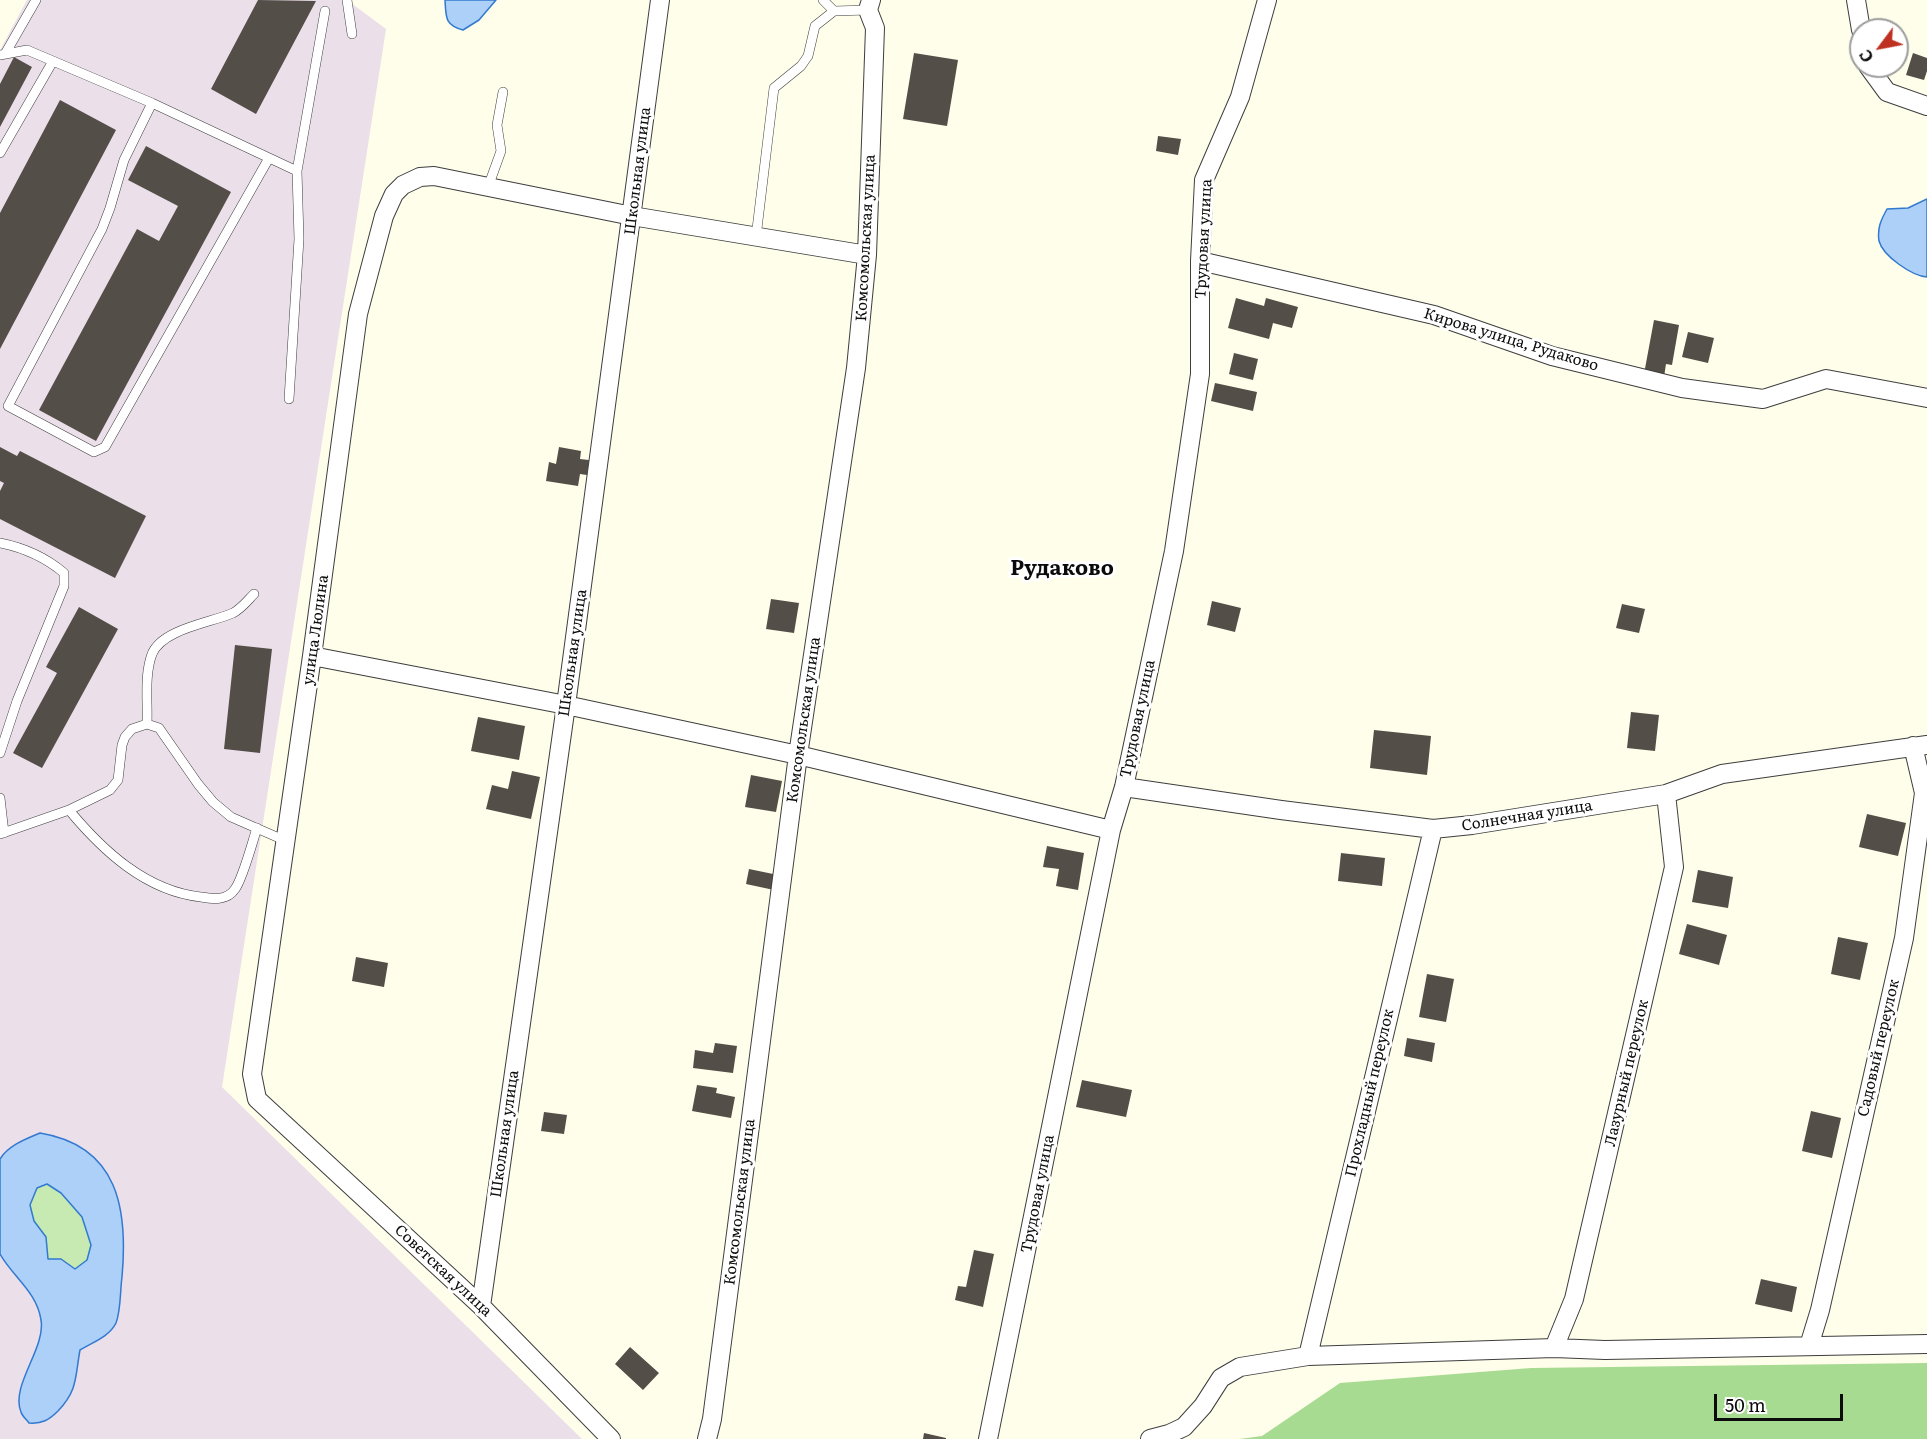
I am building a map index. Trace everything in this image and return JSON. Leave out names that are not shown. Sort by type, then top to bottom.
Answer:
[{"type":"street","name":"Школьная улица","points":[[481,1306],[566,705],[660,0]]},
{"type":"street","name":"Трудовая улица","points":[[988,1439],[1111,830],[1124,787],[1174,551],[1200,374],[1200,261],[1204,180],[1240,97],[1267,0]]},
{"type":"street","points":[[1856,0],[1859,18]]},
{"type":"street","name":"Комсомольская улица","points":[[707,1439],[712,1419],[798,755],[856,368],[867,255],[875,28],[869,5]]},
{"type":"street","points":[[1877,78],[1887,92],[1927,106]]},
{"type":"street","name":"улица Люлина","points":[[268,1109],[256,1099],[252,1074],[358,314],[384,216],[394,194],[403,185],[420,177],[434,176],[488,187]]},
{"type":"street","points":[[488,187],[632,216],[867,255]]},
{"type":"street","name":"Кирова улица, Рудаково","points":[[1200,261],[1434,315],[1552,356],[1682,388],[1763,399],[1826,379],[1927,398]]},
{"type":"street","points":[[312,656],[566,705],[798,755],[1111,830]]},
{"type":"street","name":"Солнечная улица","points":[[1124,787],[1432,829],[1472,825],[1666,794],[1722,774],[1920,746]]},
{"type":"street","name":"Садовый переулок","points":[[1809,1346],[1823,1298],[1904,938],[1924,793],[1920,746]]},
{"type":"street","name":"Лазурный переулок","points":[[1554,1348],[1574,1299],[1674,867],[1666,794]]},
{"type":"street","name":"Прохладный переулок","points":[[1308,1356],[1432,829]]},
{"type":"street","name":"Советская улица","points":[[268,1109],[481,1306],[611,1439]]},
{"type":"street","points":[[1150,1439],[1184,1427],[1194,1418],[1221,1378],[1228,1372],[1240,1367],[1308,1356],[1554,1348],[1605,1350],[1927,1344]]},
{"type":"lane","points":[[3,55],[36,0]]},
{"type":"lane","points":[[347,0],[352,34]]},
{"type":"lane","points":[[823,0],[834,11]]},
{"type":"lane","points":[[756,237],[774,88],[801,66],[807,56],[815,26],[834,11],[869,5]]},
{"type":"lane","points":[[289,399],[299,239],[297,171],[325,11]]},
{"type":"lane","points":[[3,55],[27,50],[152,103],[297,171]]},
{"type":"lane","points":[[0,153],[52,61]]},
{"type":"lane","points":[[488,187],[501,151],[497,125],[503,92]]},
{"type":"lane","points":[[152,103],[124,160],[111,208],[102,229],[8,406],[94,452],[105,447],[268,158]]},
{"type":"lane","points":[[0,543],[46,559],[64,573],[64,586],[17,701],[0,753]]},
{"type":"lane","points":[[147,724],[147,675],[153,652],[177,631],[203,625],[236,612],[254,594]]},
{"type":"lane","points":[[0,798],[2,833],[69,810],[114,786],[118,780],[125,737],[132,729],[147,724],[159,728],[213,802],[231,817],[286,841]]},
{"type":"lane","points":[[69,810],[91,836],[134,871],[159,886],[191,896],[215,899],[226,897],[235,889],[257,828]]},
{"type":"shaded area","points":[[27,0],[347,0],[386,29],[222,1087],[582,1439],[0,1439],[0,50]]},
{"type":"green space","points":[[47,1184],[61,1193],[82,1216],[91,1245],[87,1260],[75,1270],[61,1259],[48,1259],[46,1237],[34,1221],[30,1205],[37,1188]]},
{"type":"green space","points":[[1927,1363],[1927,1439],[1239,1439],[1262,1436],[1340,1383],[1531,1368]]},
{"type":"water","points":[[445,0],[496,0],[479,20],[463,30],[453,26],[448,20]]},
{"type":"water","points":[[1927,199],[1927,277],[1914,273],[1892,259],[1879,241],[1879,232],[1887,209],[1908,208]]},
{"type":"water","points":[[40,1133],[66,1140],[87,1152],[102,1167],[113,1185],[120,1205],[123,1252],[120,1306],[116,1323],[105,1336],[80,1350],[75,1383],[58,1411],[42,1422],[29,1423],[21,1412],[20,1391],[38,1343],[41,1320],[35,1301],[0,1254],[0,1159],[13,1146]],"holes":[[[47,1184],[61,1193],[82,1217],[91,1245],[87,1260],[75,1269],[61,1259],[48,1259],[46,1237],[34,1221],[30,1205],[37,1188]]]},
{"type":"building","points":[[258,0],[316,1],[256,114],[211,89]]},
{"type":"building","points":[[914,53],[958,60],[947,126],[903,119]]},
{"type":"building","points":[[1913,53],[1927,58],[1924,80],[1909,76]]},
{"type":"building","points":[[14,57],[32,67],[0,127],[0,84]]},
{"type":"building","points":[[60,100],[116,130],[0,349],[0,213]]},
{"type":"building","points":[[1158,136],[1181,139],[1178,155],[1156,151]]},
{"type":"building","points":[[146,146],[231,192],[96,441],[39,410],[137,229],[159,241],[178,206],[128,180]]},
{"type":"building","points":[[1236,298],[1264,306],[1266,298],[1298,307],[1292,328],[1273,323],[1269,339],[1228,328]]},
{"type":"building","points":[[1654,320],[1679,325],[1672,365],[1666,364],[1664,377],[1644,374]]},
{"type":"building","points":[[1688,332],[1714,338],[1708,363],[1682,357]]},
{"type":"building","points":[[1234,353],[1258,359],[1253,380],[1229,374]]},
{"type":"building","points":[[1215,383],[1257,392],[1253,411],[1211,401]]},
{"type":"building","points":[[0,447],[17,456],[20,451],[146,516],[115,578],[0,519],[0,491],[4,483],[0,481]]},
{"type":"building","points":[[559,447],[581,451],[580,459],[589,460],[587,475],[580,474],[578,486],[546,481],[549,462],[556,464]]},
{"type":"building","points":[[771,599],[799,603],[794,633],[766,629]]},
{"type":"building","points":[[1212,601],[1241,608],[1235,632],[1207,625]]},
{"type":"building","points":[[1622,604],[1645,609],[1639,633],[1616,628]]},
{"type":"building","points":[[79,607],[118,629],[42,768],[13,753],[57,673],[46,667]]},
{"type":"building","points":[[235,645],[272,649],[260,753],[224,749]]},
{"type":"building","points":[[1631,712],[1659,715],[1655,751],[1627,748]]},
{"type":"building","points":[[478,717],[525,726],[519,760],[471,751]]},
{"type":"building","points":[[1374,730],[1431,736],[1427,775],[1370,768]]},
{"type":"building","points":[[512,771],[540,777],[531,819],[486,809],[492,785],[508,789]]},
{"type":"building","points":[[751,775],[782,781],[776,812],[745,807]]},
{"type":"building","points":[[1867,814],[1906,823],[1898,856],[1859,847]]},
{"type":"building","points":[[1047,846],[1084,853],[1078,890],[1056,886],[1059,869],[1043,867]]},
{"type":"building","points":[[1341,853],[1385,858],[1382,886],[1338,881]]},
{"type":"building","points":[[749,869],[778,875],[774,890],[746,884]]},
{"type":"building","points":[[1698,870],[1733,877],[1728,908],[1692,902]]},
{"type":"building","points":[[1687,924],[1727,935],[1719,965],[1679,954]]},
{"type":"building","points":[[1838,937],[1868,943],[1860,980],[1831,974]]},
{"type":"building","points":[[356,957],[388,963],[384,987],[352,981]]},
{"type":"building","points":[[1427,974],[1454,979],[1446,1022],[1419,1017]]},
{"type":"building","points":[[1407,1038],[1435,1043],[1432,1062],[1404,1056]]},
{"type":"building","points":[[715,1043],[737,1046],[733,1073],[693,1068],[695,1050],[713,1053]]},
{"type":"building","points":[[1082,1080],[1132,1090],[1126,1117],[1076,1107]]},
{"type":"building","points":[[697,1085],[717,1088],[716,1093],[735,1097],[731,1118],[692,1111]]},
{"type":"building","points":[[1811,1111],[1841,1118],[1832,1158],[1802,1151]]},
{"type":"building","points":[[544,1112],[567,1115],[564,1134],[541,1131]]},
{"type":"building","points":[[974,1250],[994,1254],[983,1307],[955,1300],[958,1286],[966,1287]]},
{"type":"building","points":[[1761,1279],[1797,1287],[1792,1312],[1755,1304]]},
{"type":"building","points":[[630,1347],[659,1373],[643,1390],[615,1364]]},
{"type":"building","points":[[924,1433],[946,1438],[946,1439],[923,1439]]},
{"type":"district","name":"Рудаково","points":[[1062,569]]}]
